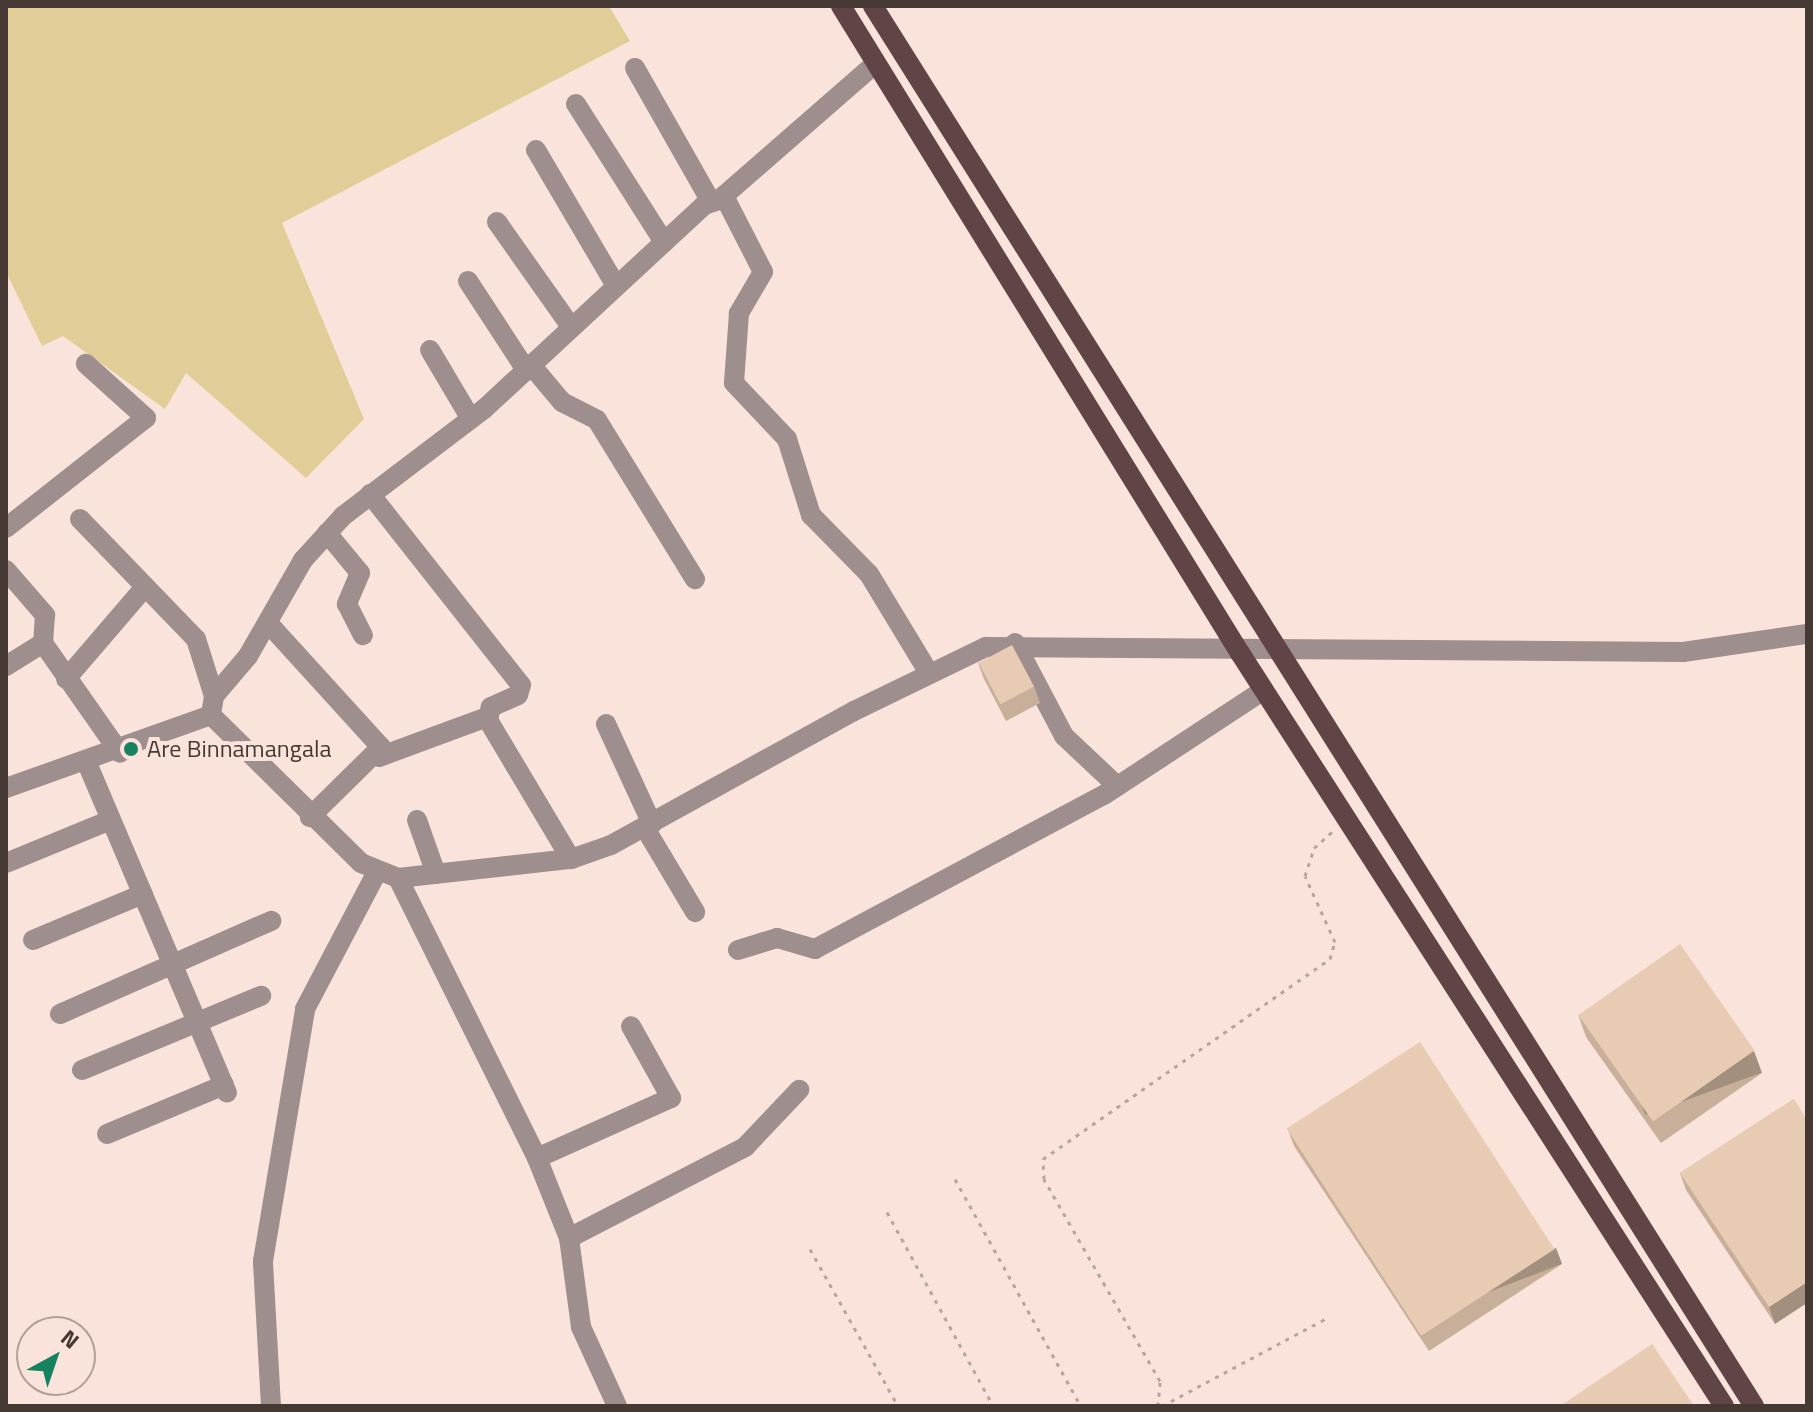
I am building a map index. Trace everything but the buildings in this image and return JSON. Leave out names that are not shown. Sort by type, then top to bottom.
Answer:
[{"type":"main road","points":[[841,6],[1240,653],[1724,1406]]},
{"type":"main road","points":[[873,6],[1276,653],[1754,1406]]},
{"type":"street","points":[[6,788],[120,753],[213,706],[327,533],[370,494],[471,419],[664,242],[876,63]]},
{"type":"street","points":[[635,68],[763,272],[739,313],[734,383],[787,439],[811,515],[869,574],[929,673]]},
{"type":"street","points":[[576,104],[664,242]]},
{"type":"street","points":[[536,150],[616,286]]},
{"type":"street","points":[[497,222],[571,327]]},
{"type":"street","points":[[468,281],[529,368],[562,402],[597,420],[695,579]]},
{"type":"street","points":[[430,350],[471,419]]},
{"type":"street","points":[[6,528],[146,418],[86,364]]},
{"type":"street","points":[[310,817],[350,771],[487,717],[521,685],[370,494]]},
{"type":"street","points":[[80,519],[196,639],[213,706],[310,817],[377,872],[398,878],[571,859],[649,826],[929,673],[1015,643],[1240,653],[1683,652],[1807,634]]},
{"type":"street","points":[[327,533],[360,573],[347,604],[363,635]]},
{"type":"street","points":[[6,570],[45,615],[43,643],[120,753]]},
{"type":"street","points":[[66,679],[144,588]]},
{"type":"street","points":[[268,623],[381,747],[379,757]]},
{"type":"street","points":[[6,666],[43,643]]},
{"type":"street","points":[[1015,643],[1064,736],[1117,786]]},
{"type":"street","points":[[738,950],[777,938],[815,949],[1117,786],[1264,690]]},
{"type":"street","points":[[487,717],[571,859]]},
{"type":"street","points":[[606,724],[649,826],[695,912]]},
{"type":"street","points":[[87,763],[226,1089],[107,1134]]},
{"type":"street","points":[[6,863],[111,820]]},
{"type":"street","points":[[417,820],[436,874]]},
{"type":"street","points":[[271,1406],[263,1261],[305,1009],[377,872]]},
{"type":"street","points":[[398,878],[537,1158],[569,1238],[581,1327],[617,1406]]},
{"type":"street","points":[[33,940],[143,894]]},
{"type":"street","points":[[60,1014],[271,921]]},
{"type":"street","points":[[82,1070],[261,996]]},
{"type":"street","points":[[537,1158],[671,1098],[631,1026]]},
{"type":"street","points":[[569,1238],[745,1147],[799,1090]]},
{"type":"path","points":[[1329,1317],[1160,1406],[1160,1381],[1044,1179],[1043,1159],[1330,959],[1335,942],[1305,876],[1307,861],[1347,818]]},
{"type":"path","points":[[955,1179],[1081,1406]]},
{"type":"path","points":[[887,1212],[993,1406]]},
{"type":"path","points":[[810,1249],[898,1406]]},
{"type":"shaded area","points":[[6,6],[609,6],[630,41],[282,223],[364,419],[306,478],[186,373],[165,409],[63,336],[42,346],[6,272]]},
{"type":"place","name":"Are Binnamangala","points":[[131,749]]}]
